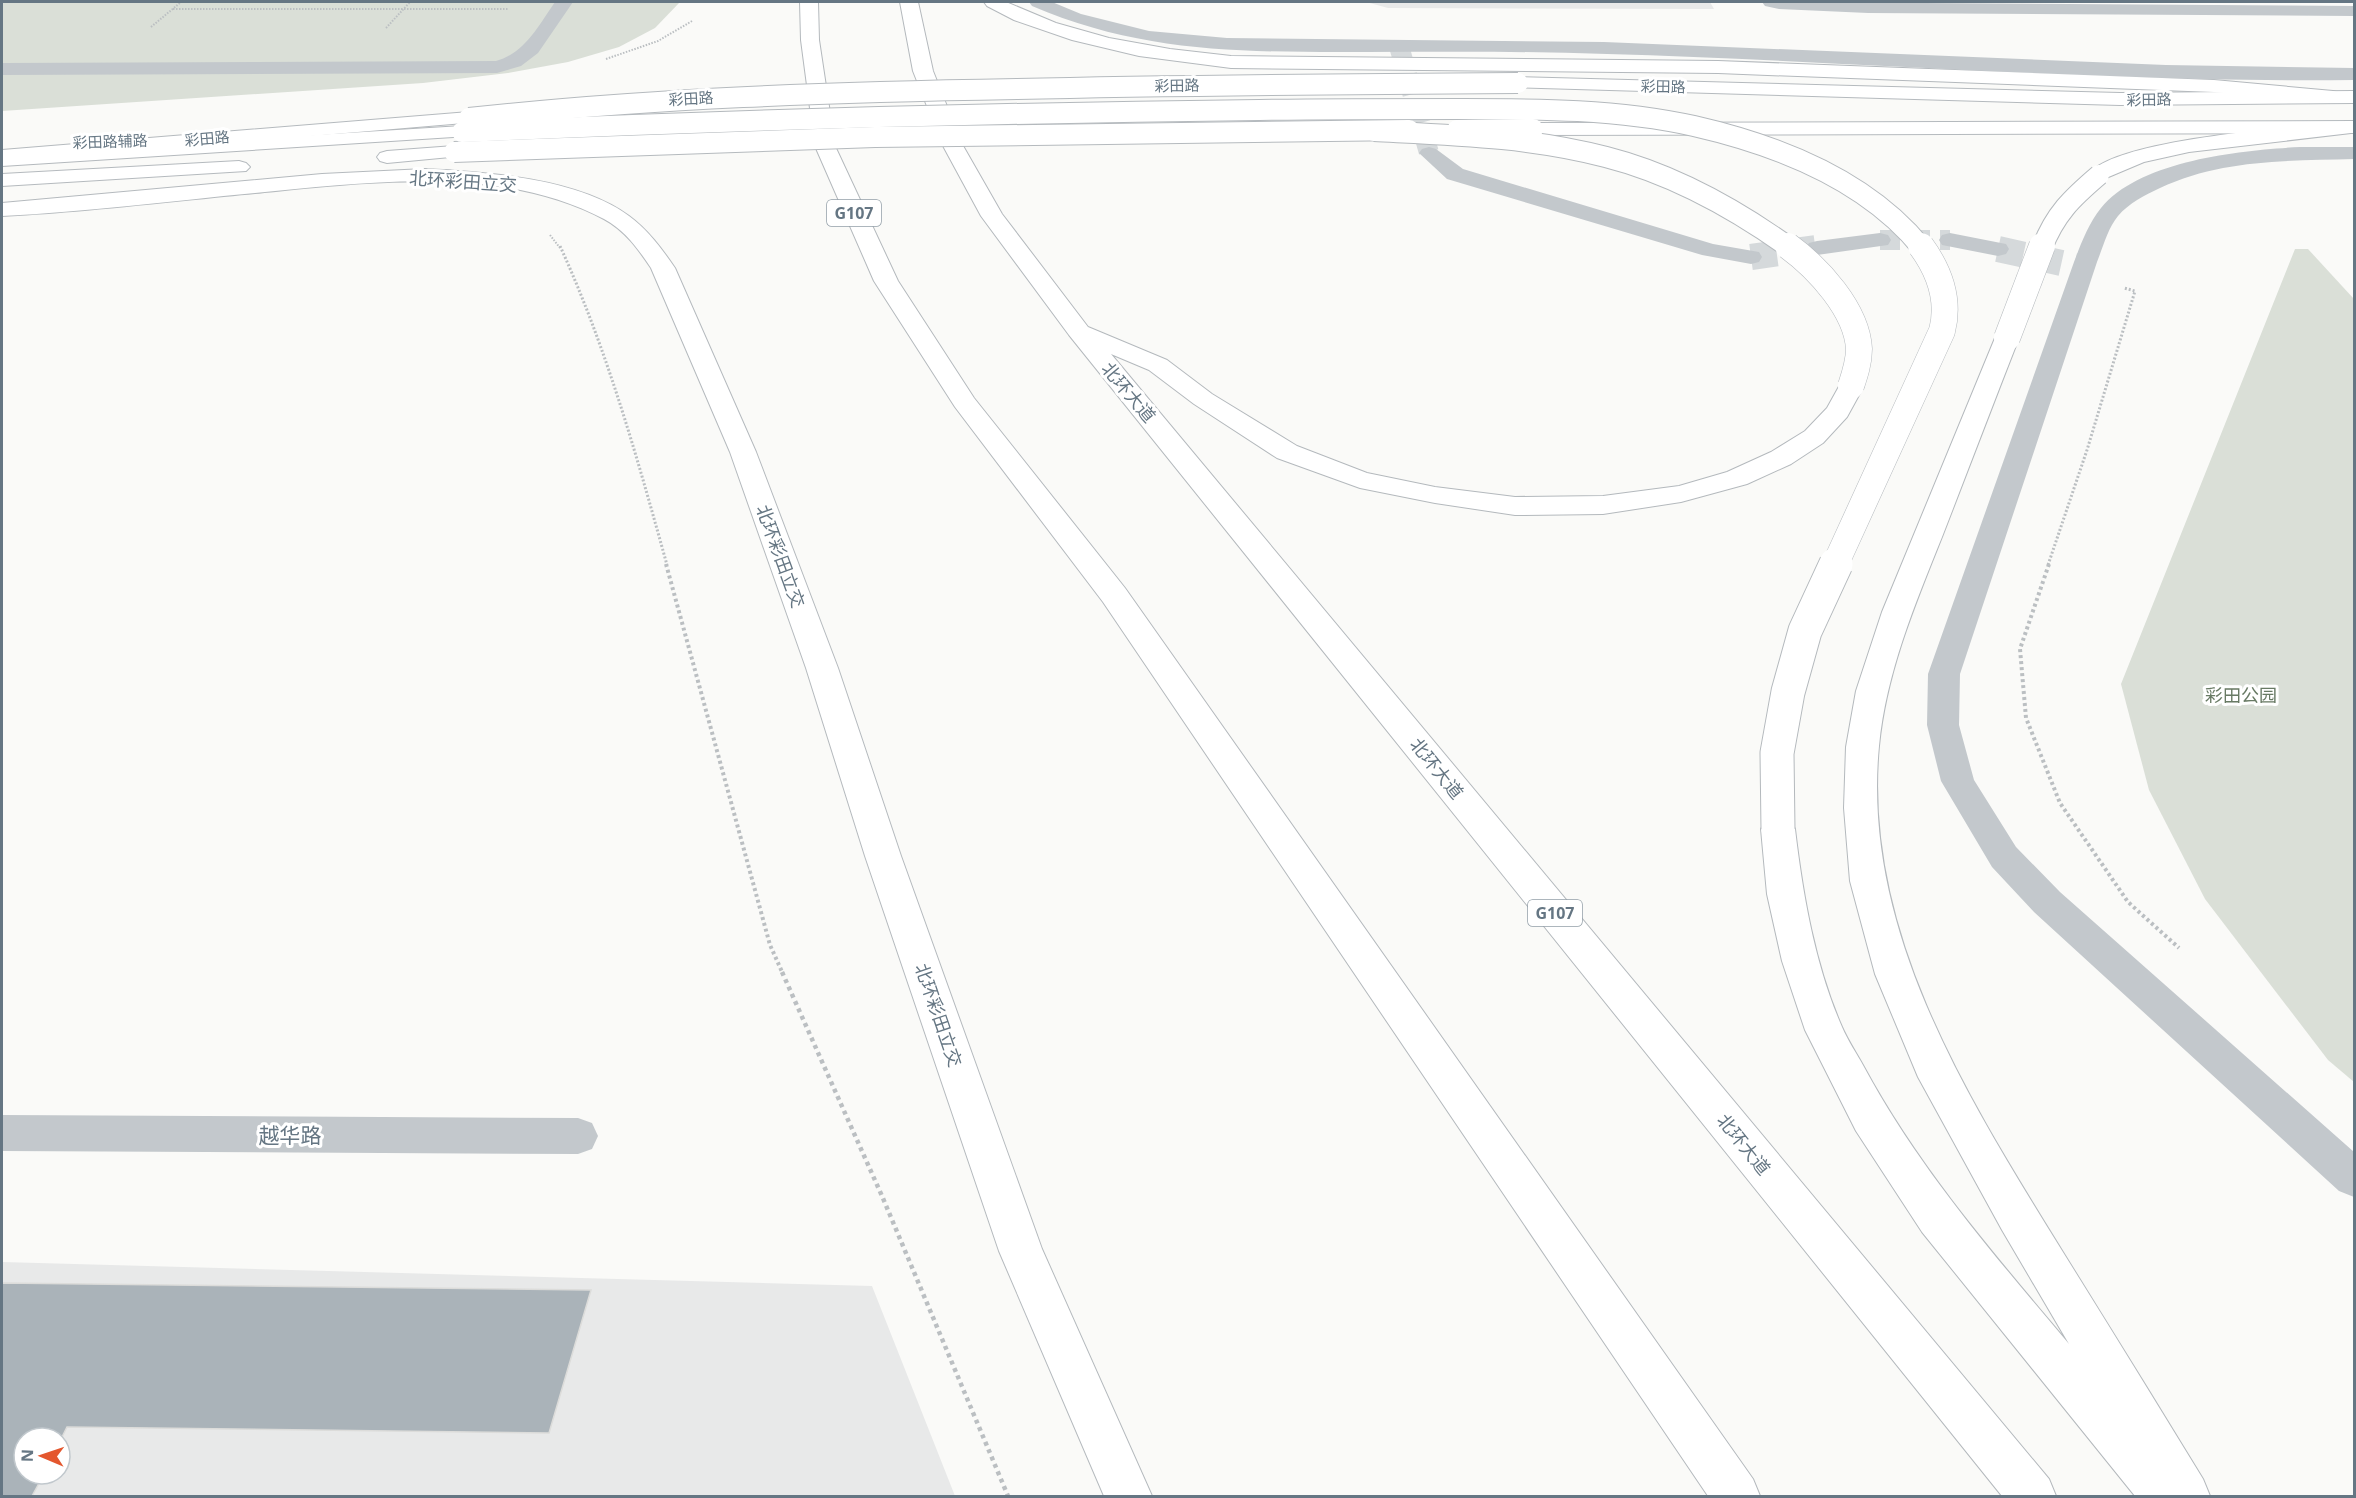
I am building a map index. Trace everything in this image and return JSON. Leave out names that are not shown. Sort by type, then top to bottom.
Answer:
[{"type":"main road","name":"G107","points":[[808,2],[810,40],[825,146],[886,281],[964,402],[1114,595],[1736,1497]]},
{"type":"main road","name":"北环大道","points":[[909,2],[923,71],[952,144],[992,216],[1078,330],[2032,1497]]},
{"type":"main road","points":[[993,2],[1032,21],[1099,42],[1160,54],[1231,62],[1718,67],[2203,85],[2333,97]]},
{"type":"main road","name":"彩田路","points":[[2,180],[262,165],[461,134],[577,106],[797,93],[1237,84],[1518,83],[2120,99],[2355,97]]},
{"type":"main road","points":[[2,158],[709,122],[1074,112],[1558,109],[1625,114],[1682,122],[1733,135],[1787,154],[1826,172],[1865,195],[1900,224],[1926,251],[1941,280],[1946,309],[1939,339],[1925,371],[1805,631],[1788,692],[1777,753],[1778,829],[1785,894],[1801,961],[1824,1030],[1870,1118],[1937,1218],[2165,1497]]},
{"type":"main road","name":"彩田路","points":[[2,158],[219,137],[461,134],[875,137],[1533,129],[2353,135]]},
{"type":"main road","points":[[1078,330],[1158,365],[1203,399],[1287,452],[1360,480],[1435,495],[1515,506],[1603,505],[1680,494],[1737,478],[1781,458],[1814,437],[1838,411],[1851,386],[1857,364],[1859,343],[1853,324],[1843,305],[1814,269],[1795,253],[1751,221],[1718,201],[1645,169],[1607,157],[1565,148],[1487,137],[1374,131]]},
{"type":"main road","points":[[2186,1497],[2017,1216],[1938,1077],[1894,974],[1868,880],[1861,808],[1862,747],[1872,691],[1897,612],[2039,253],[2052,224],[2069,200],[2099,175],[2136,158],[2180,148],[2353,135]]},
{"type":"main road","name":"彩田路辅路","points":[[2,144],[219,137]]},
{"type":"main road","points":[[2,197],[262,165]]},
{"type":"main road","name":"北环彩田立交","points":[[2,210],[315,181],[409,177],[468,178],[514,183],[583,201],[614,216],[633,230],[650,248],[663,268],[743,452],[822,668],[883,856],[1022,1251],[1128,1497]]},
{"type":"street","points":[[1038,2],[1057,11],[1114,29],[1170,40],[1207,44],[1602,48],[2140,71],[2355,74]]},
{"type":"street","points":[[1771,2],[1868,8],[2355,11]]},
{"type":"street","points":[[2,69],[497,67],[524,56],[562,5]]},
{"type":"street","points":[[2353,135],[2260,155],[2197,164],[2164,176],[2128,195],[2106,217],[2080,277],[1944,674],[1943,725],[1958,781],[2004,857],[2047,902],[2355,1178]]},
{"type":"street","points":[[1429,153],[1455,174],[1710,250],[1751,256]]},
{"type":"street","points":[[1817,248],[1880,240]]},
{"type":"street","points":[[1950,240],[1998,249]]},
{"type":"street","name":"越华路","points":[[2,1133],[578,1136]]},
{"type":"path","points":[[173,9],[562,5]]},
{"type":"path","points":[[544,229],[558,243],[584,299],[628,424],[770,945],[882,1196],[1008,1497]]},
{"type":"path","points":[[2117,286],[2135,291],[2087,450],[2020,649],[2026,718],[2060,802],[2128,902],[2181,950]]},
{"type":"shaded area","points":[[1366,2],[1710,2],[1714,9],[1388,8]]},
{"type":"shaded area","points":[[2,1262],[872,1286],[955,1496],[2,1496]]},
{"type":"green space","points":[[2,2],[680,2],[655,28],[619,47],[568,62],[508,73],[423,83],[2,111]]},
{"type":"green space","name":"彩田公园","points":[[2295,249],[2308,249],[2354,299],[2354,1082],[2328,1060],[2205,899],[2149,790],[2121,684]]},
{"type":"building","points":[[2,1283],[591,1290],[549,1433],[12,1426],[12,1486],[37,1486],[32,1496],[2,1496]]},
{"type":"tunnel","points":[[1399,46],[1429,153]]},
{"type":"tunnel","points":[[1880,240],[1950,240]]},
{"type":"tunnel","points":[[1751,257],[1817,248]]},
{"type":"tunnel","points":[[1998,249],[2084,268]]}]
